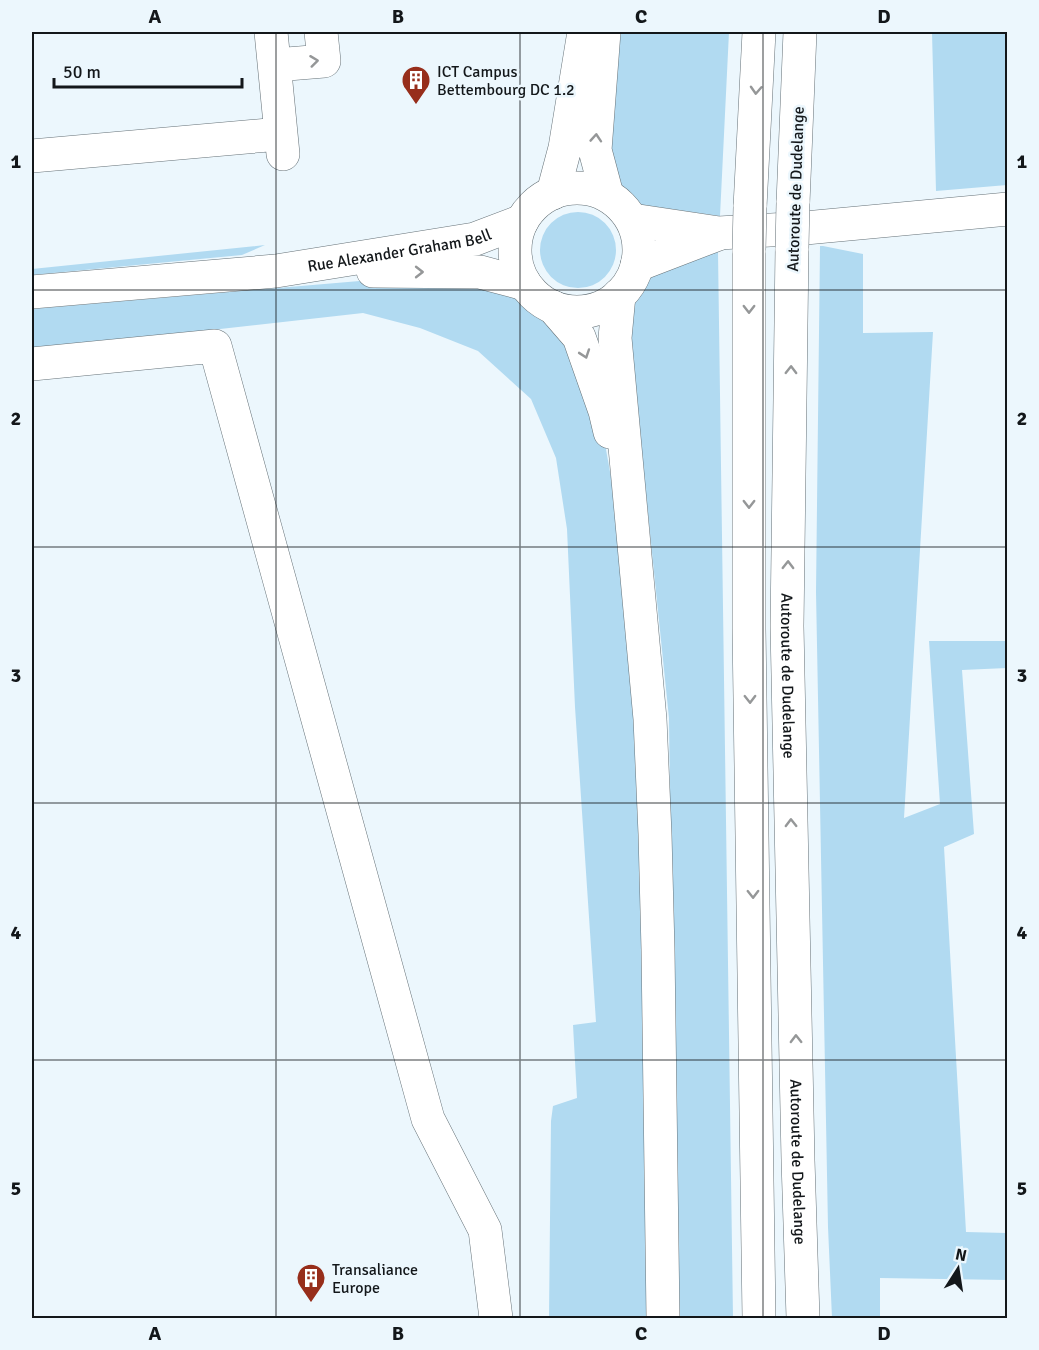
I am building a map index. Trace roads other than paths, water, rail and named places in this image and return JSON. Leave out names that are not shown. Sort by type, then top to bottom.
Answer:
[{"type":"main road","points":[[32,156],[281,144],[271,32]]},
{"type":"main road","points":[[275,65],[324,60],[321,32]]},
{"type":"main road","points":[[553,193],[565,148],[584,32]]},
{"type":"main road","points":[[604,32],[595,150],[607,195]]},
{"type":"main road","points":[[759,32],[749,250],[749,629],[759,1318]]},
{"type":"main road","name":"Autoroute de Dudelange","points":[[800,32],[792,248],[787,626],[803,1318]]},
{"type":"main road","points":[[553,307],[570,311],[588,311],[605,305],[619,295],[630,281],[637,265],[639,250],[637,235],[632,220],[621,206],[607,195],[590,189],[571,188],[553,193],[535,204],[522,221],[516,236],[515,253],[518,269],[525,284],[537,297],[553,307],[579,337],[605,411],[633,515]]},
{"type":"main road","points":[[632,220],[719,233],[805,228],[1008,209]]},
{"type":"main road","name":"Rue Alexander Graham Bell","points":[[32,292],[276,271],[474,239],[522,221]]},
{"type":"main road","points":[[637,265],[719,233]]},
{"type":"main road","name":"Rue Alexander Graham Bell","points":[[276,271],[480,272],[525,284]]},
{"type":"main road","points":[[619,295],[615,338],[650,719],[655,834],[663,1318]]},
{"type":"main road","points":[[32,364],[215,346],[428,1119],[485,1230],[496,1318]]},
{"type":"place","name":"ICT Campus Bettembourg DC 1.2","points":[[416,106]]},
{"type":"place","name":"Transaliance Europe","points":[[311,1304]]}]
